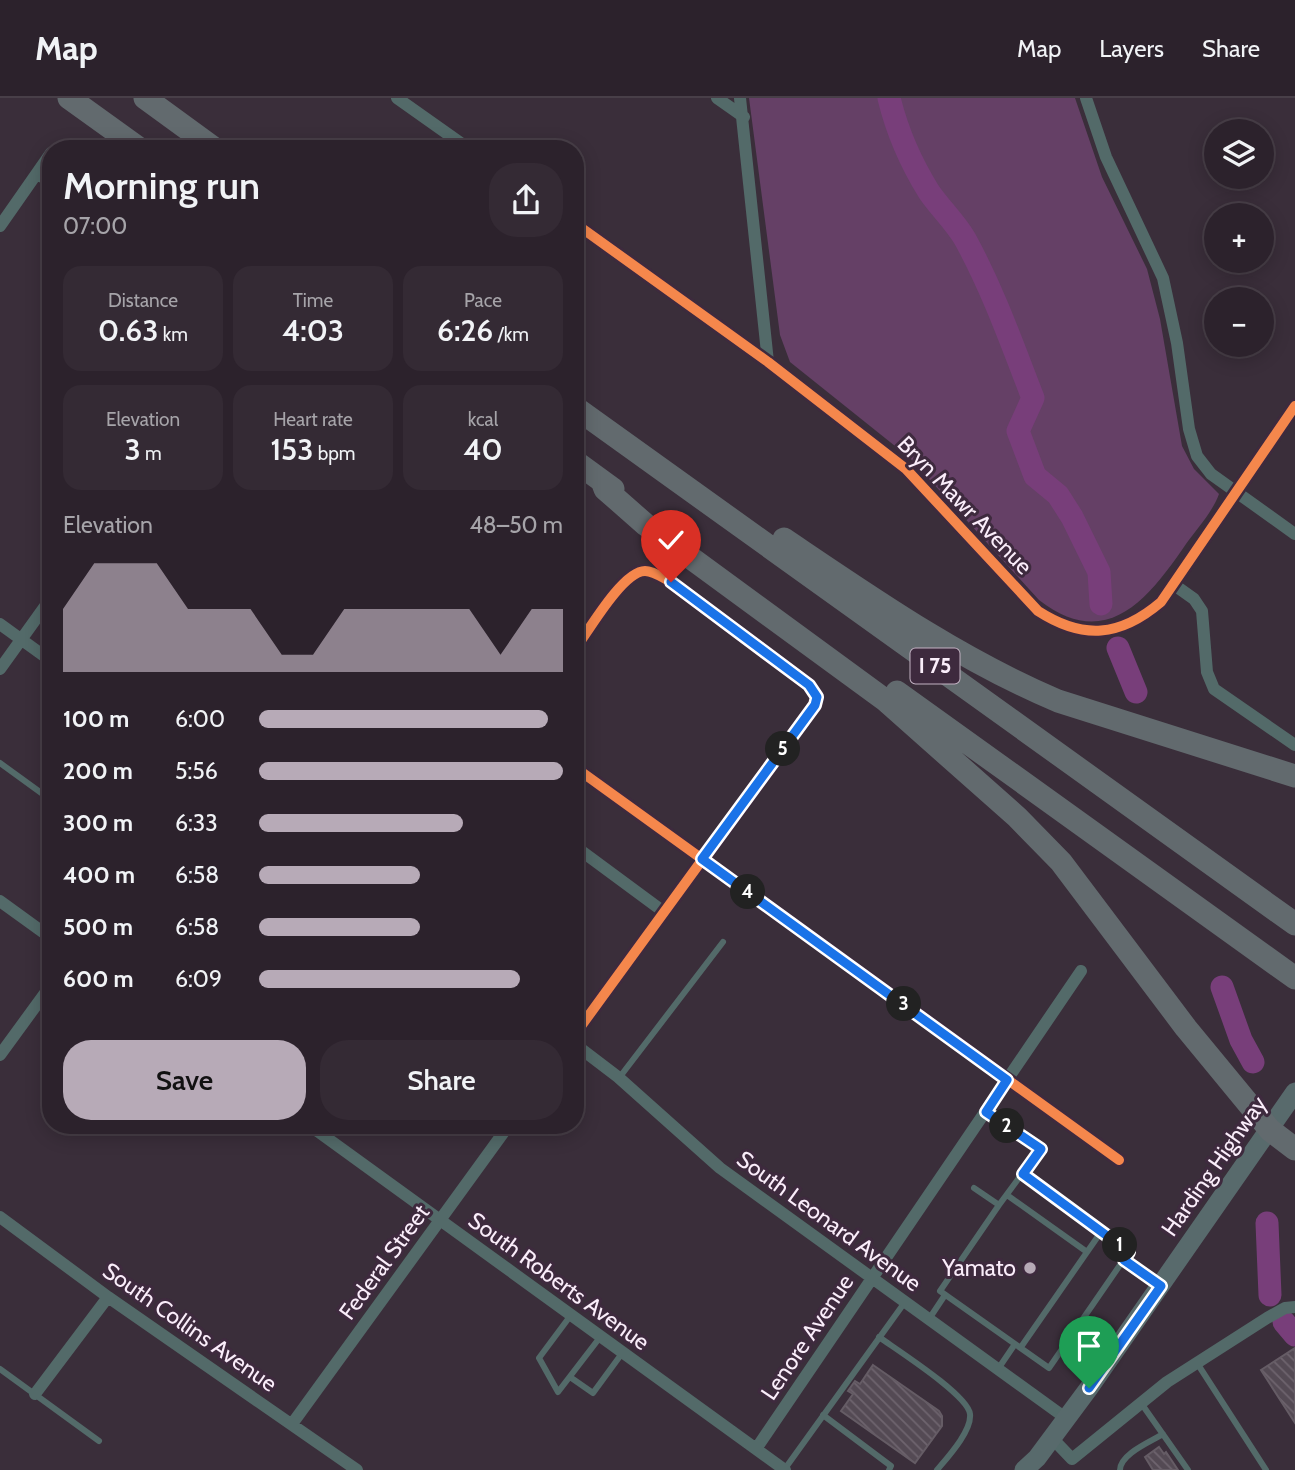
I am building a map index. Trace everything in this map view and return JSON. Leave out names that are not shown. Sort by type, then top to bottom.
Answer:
[{"type":"highway","points":[[69,98],[127,140]]},
{"type":"highway","points":[[145,98],[203,140]]},
{"type":"highway","points":[[584,400],[882,605],[941,643],[1002,676],[1058,701],[1295,776]]},
{"type":"highway","name":"I 75","points":[[584,414],[1295,924]]},
{"type":"highway","name":"I 75","points":[[584,468],[1295,978]]},
{"type":"highway","points":[[602,481],[605,489],[646,525],[885,700],[1017,817],[1061,862],[1186,1028],[1270,1130],[1295,1149]]},
{"type":"main road","name":"Harding Highway","points":[[1024,1470],[1067,1419],[1295,1093]]},
{"type":"street","points":[[717,98],[744,117]]},
{"type":"street","points":[[740,98],[768,362]]},
{"type":"street","points":[[1086,98],[1106,157],[1163,278],[1177,343],[1189,429],[1197,456],[1211,474],[1295,534]]},
{"type":"street","points":[[404,100],[457,140]]},
{"type":"street","points":[[0,226],[42,166]]},
{"type":"street","points":[[37,173],[42,177]]},
{"type":"street","name":"Bryn Mawr Avenue","points":[[584,230],[768,362],[906,470],[1038,611],[1077,630],[1100,631],[1124,625],[1146,615],[1161,602],[1295,407]]},
{"type":"street","points":[[584,637],[628,578],[644,571],[657,575],[809,685],[817,697],[815,705],[584,1022]]},
{"type":"street","points":[[1173,584],[1194,599],[1202,611],[1207,672],[1214,689],[1295,745]]},
{"type":"street","points":[[0,669],[42,610]]},
{"type":"street","points":[[0,624],[42,654]]},
{"type":"street","points":[[584,774],[1119,1160]]},
{"type":"street","points":[[584,853],[664,912]]},
{"type":"street","points":[[0,901],[42,931]]},
{"type":"street","name":"Lenore Avenue","points":[[756,1449],[1081,971]]},
{"type":"street","points":[[0,1055],[42,997]]},
{"type":"street","name":"South Leonard Avenue","points":[[584,1051],[619,1078],[720,1168],[1067,1419]]},
{"type":"street","name":"South Roberts Avenue","points":[[321,1134],[785,1470]]},
{"type":"street","name":"Federal Street","points":[[292,1424],[501,1136]]},
{"type":"street","name":"South Collins Avenue","points":[[0,1217],[108,1297],[358,1470]]},
{"type":"street","points":[[35,1394],[108,1297]]},
{"type":"street","points":[[1052,1438],[1075,1464],[1141,1403],[1197,1363],[1276,1312],[1295,1307]]},
{"type":"lane","points":[[0,764],[42,794]]},
{"type":"lane","points":[[619,1078],[723,942]]},
{"type":"lane","points":[[986,1112],[1041,1149],[999,1205],[940,1292],[1049,1368],[1129,1252],[1023,1174]]},
{"type":"lane","points":[[974,1188],[999,1205]]},
{"type":"lane","points":[[1007,1195],[1087,1252]]},
{"type":"lane","points":[[998,1369],[1101,1232]]},
{"type":"lane","points":[[1124,1260],[1161,1286]]},
{"type":"lane","points":[[929,1319],[945,1296]]},
{"type":"lane","points":[[785,1470],[905,1301]]},
{"type":"lane","points":[[571,1315],[539,1358],[558,1392],[601,1336]]},
{"type":"lane","points":[[879,1337],[953,1390],[970,1411],[968,1427],[937,1470]]},
{"type":"lane","points":[[570,1377],[593,1393],[622,1352]]},
{"type":"lane","points":[[1197,1363],[1266,1470]]},
{"type":"lane","points":[[0,1369],[99,1441]]},
{"type":"lane","points":[[1141,1403],[1188,1470]]},
{"type":"lane","points":[[823,1415],[890,1468],[899,1470]]},
{"type":"lane","points":[[1119,1470],[1119,1465],[1125,1458],[1163,1434]]},
{"type":"shaded area","points":[[749,98],[1075,98],[1102,177],[1147,269],[1160,319],[1182,446],[1194,469],[1219,494],[1209,513],[1157,583],[1124,612],[1106,620],[1085,621],[1063,615],[1039,600],[910,458],[790,362],[780,335]]},
{"type":"building","points":[[1295,1348],[1295,1423],[1261,1370]]},
{"type":"building","points":[[873,1365],[939,1411],[942,1416],[942,1426],[915,1463],[841,1411],[853,1394],[848,1391],[855,1381],[860,1384]]},
{"type":"building","points":[[1159,1447],[1164,1454],[1166,1452],[1178,1470],[1153,1470],[1145,1457]]},
{"type":"waterway","points":[[889,98],[900,135],[916,170],[929,192],[965,239],[1002,317],[1033,398],[1018,431],[1035,476],[1058,495],[1099,572],[1101,604]]},
{"type":"waterway","points":[[1118,648],[1136,692]]},
{"type":"waterway","points":[[1222,987],[1241,1040],[1253,1062]]},
{"type":"waterway","points":[[1267,1223],[1270,1295]]},
{"type":"waterway","points":[[1284,1322],[1295,1335]]},
{"type":"cycle path","points":[[584,230],[768,362],[906,469],[1038,611],[1070,627],[1086,630],[1116,628],[1146,614],[1161,602],[1295,406]]},
{"type":"cycle path","points":[[584,636],[627,580],[648,571],[671,582],[809,685],[817,697],[815,705],[584,1022]]},
{"type":"cycle path","points":[[584,774],[1119,1160]]},
{"type":"place","name":"Yamato","points":[[1030,1268]]},
{"type":"route","points":[[671,582],[809,685],[817,697],[815,705],[702,859],[1000,1073],[1007,1080],[986,1112],[1041,1149],[1023,1174],[1129,1252],[1124,1260],[1161,1286],[1089,1388]]}]
